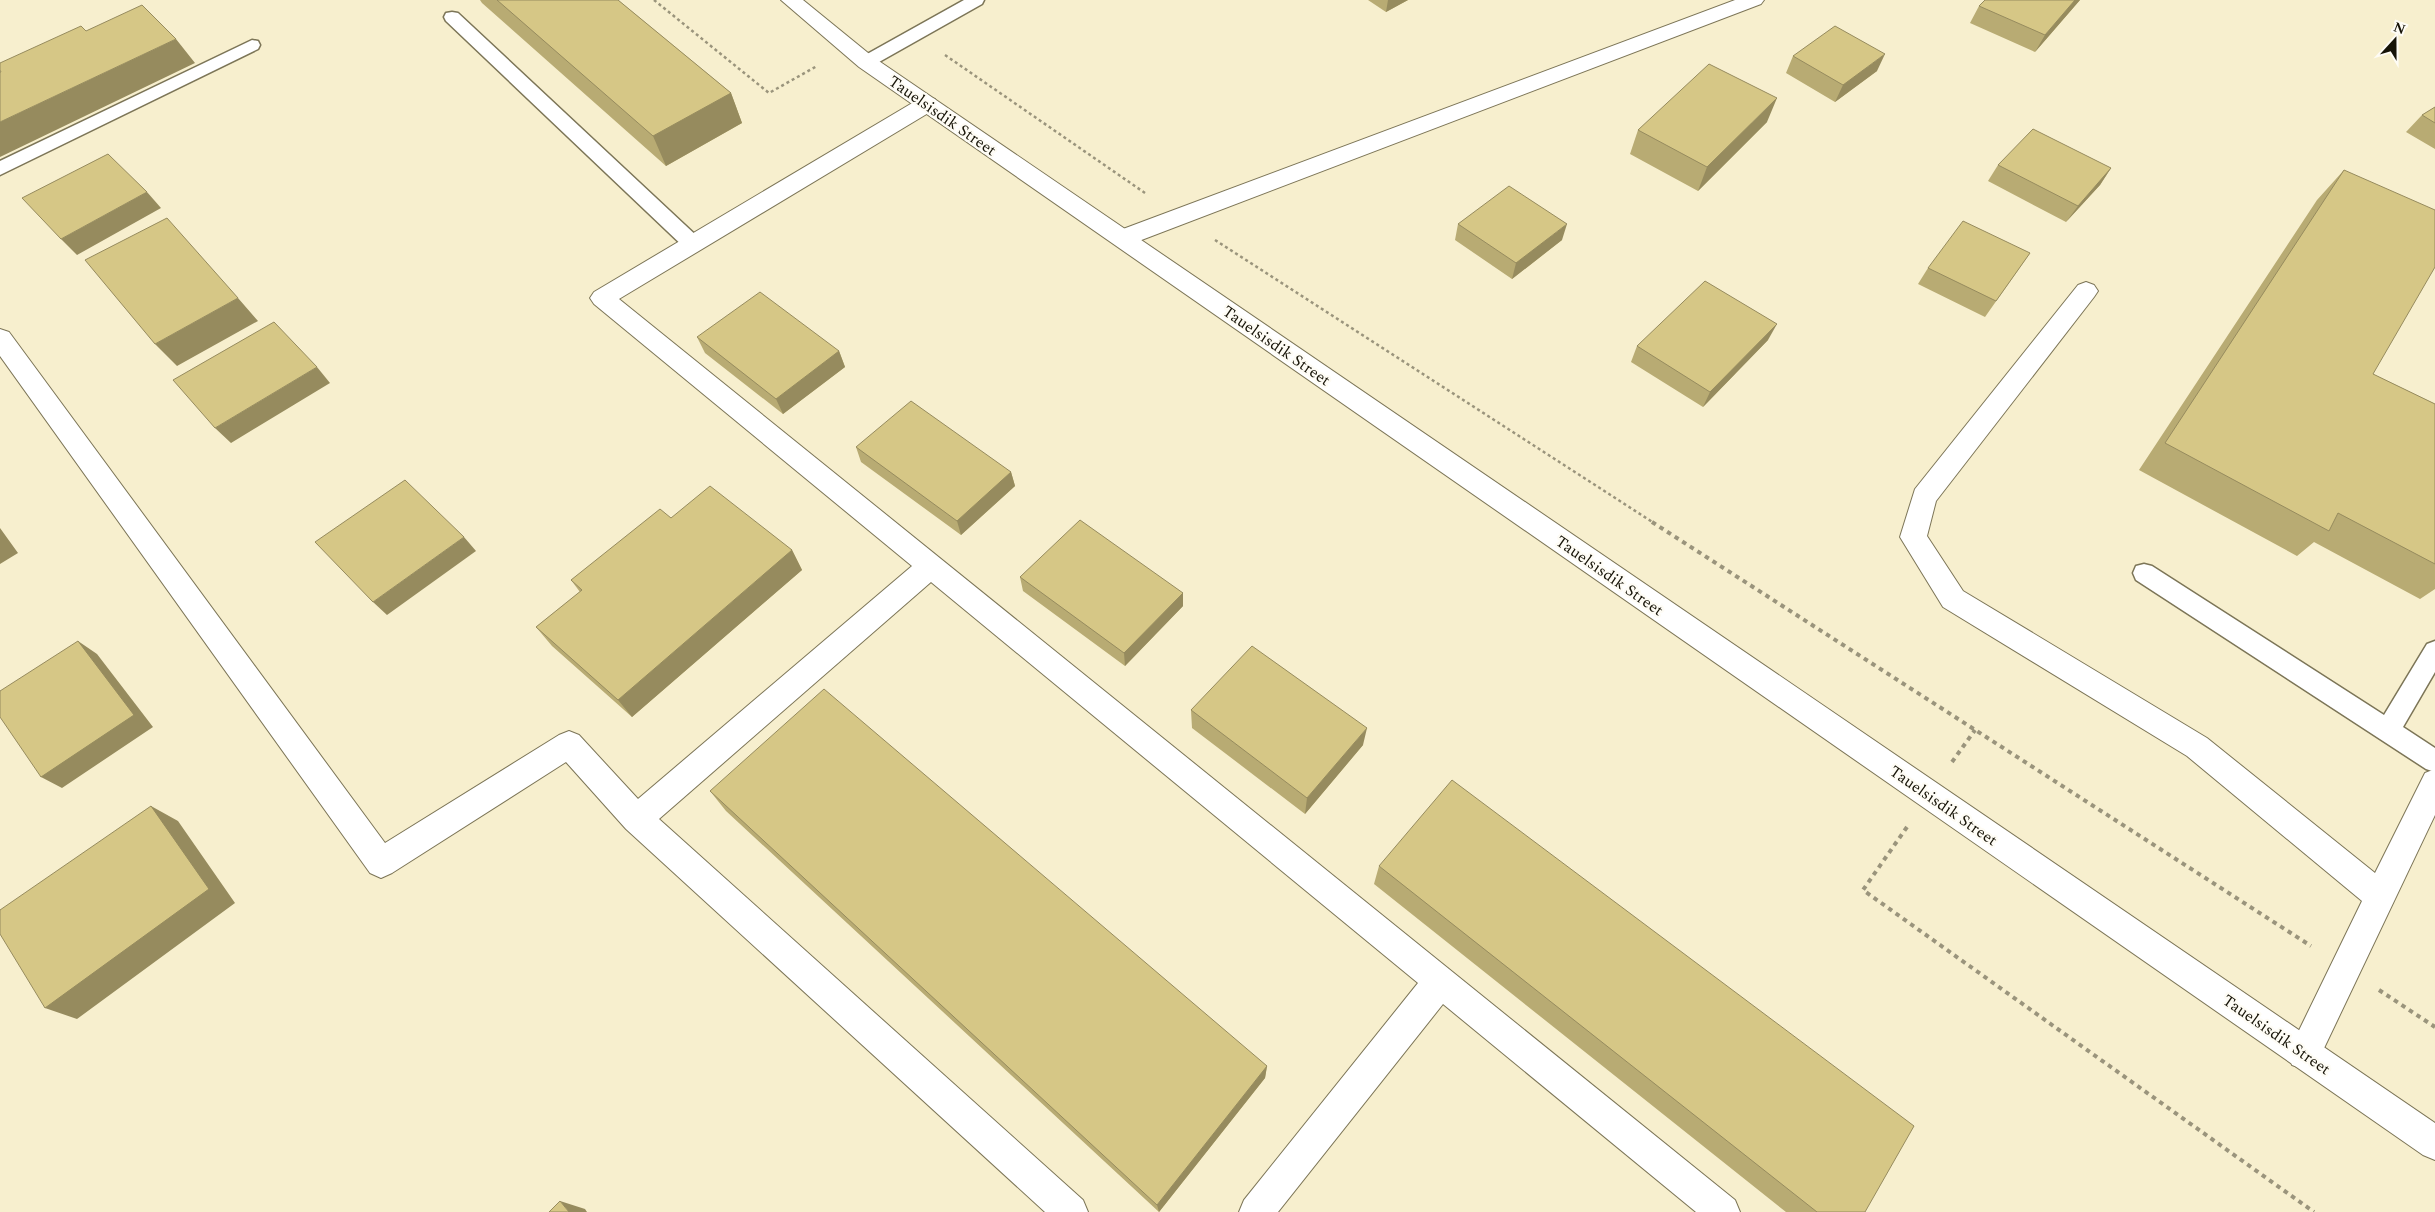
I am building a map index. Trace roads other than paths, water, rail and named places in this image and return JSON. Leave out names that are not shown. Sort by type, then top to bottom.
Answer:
[{"type":"street","name":"Tauelsisdik Street","points":[[791,0],[858,55],[927,104],[2435,1143]]},
{"type":"street","points":[[1123,238],[1754,0]]},
{"type":"street","points":[[927,104],[602,298],[1723,1212]]},
{"type":"street","points":[[2086,291],[1924,497],[1913,537],[1953,599],[2197,747],[2380,896]]},
{"type":"street","points":[[0,338],[381,863],[569,744],[637,819],[1070,1212]]},
{"type":"street","points":[[637,819],[931,566]]},
{"type":"street","points":[[2304,1053],[2435,783]]},
{"type":"street","points":[[1256,1212],[1440,981]]},
{"type":"lane","points":[[858,55],[915,34],[976,0]]},
{"type":"lane","points":[[452,17],[693,244]]},
{"type":"lane","points":[[0,169],[252,45]]},
{"type":"lane","points":[[2144,573],[2435,761]]},
{"type":"lane","points":[[2388,731],[2435,652]]}]
